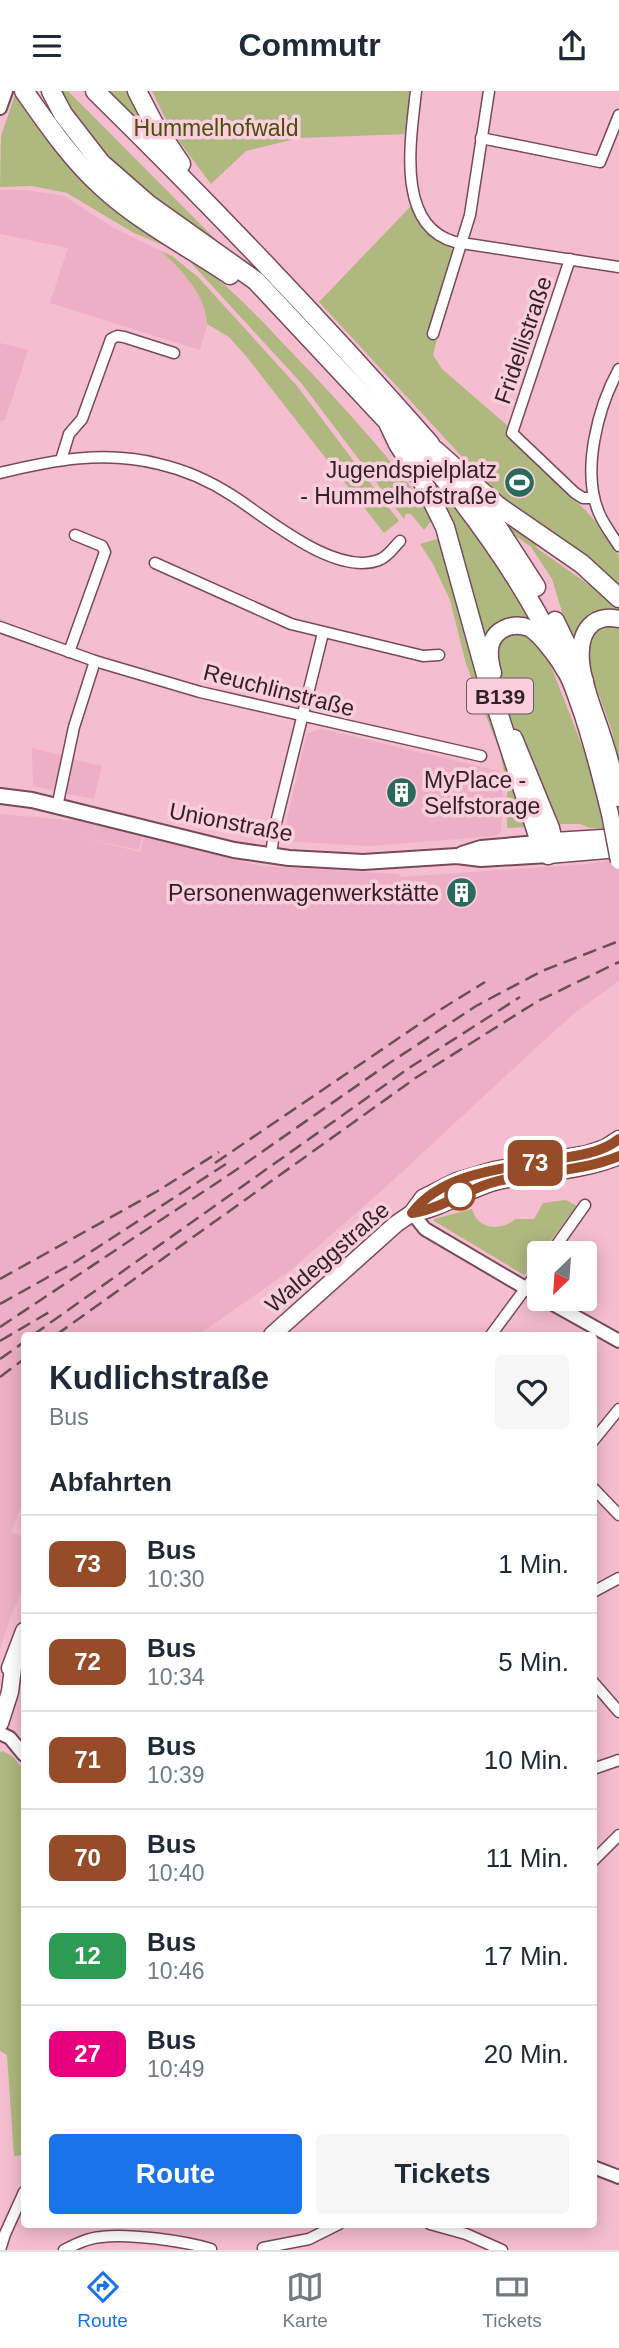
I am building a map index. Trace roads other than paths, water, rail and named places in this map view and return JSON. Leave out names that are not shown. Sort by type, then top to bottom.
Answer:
[{"type":"highway","points":[[24,91],[84,170],[122,204],[249,289],[271,296]]},
{"type":"highway","points":[[51,91],[82,142],[123,185],[234,264],[271,296],[388,422],[408,437],[446,481],[492,542],[541,620],[565,669]]},
{"type":"highway","points":[[80,91],[261,276],[271,296]]},
{"type":"highway","points":[[95,91],[219,215],[385,392],[435,450],[496,525],[522,564],[556,623],[584,681]]},
{"type":"highway","points":[[137,91],[170,149],[219,215]]},
{"type":"highway","points":[[388,422],[445,527],[486,675],[547,846]]},
{"type":"highway","points":[[435,450],[517,521],[590,570],[619,598]]},
{"type":"main road","points":[[619,619],[608,618],[592,625],[584,634],[582,648],[584,681],[605,741],[619,798]]},
{"type":"main road","name":"B139","points":[[547,846],[551,828],[502,705],[489,659],[490,644],[502,630],[513,626],[523,626],[538,635],[565,669],[594,748],[619,861]]},
{"type":"main road","name":"Unionstraße","points":[[0,796],[57,807],[225,848],[271,856],[363,862],[457,856],[481,848],[547,846],[619,849]]},
{"type":"main road","name":"Unionstraße","points":[[547,846],[619,837]]},
{"type":"main road","name":"Waldeggstraße","points":[[275,1332],[396,1224],[412,1213],[423,1198],[457,1181],[494,1170],[587,1154],[605,1148],[619,1139]]},
{"type":"main road","name":"Waldeggstraße","points":[[412,1213],[427,1211],[497,1181],[593,1165],[619,1156]]},
{"type":"main road","points":[[0,1689],[21,1640]]},
{"type":"main road","points":[[0,1723],[10,1692],[14,1660]]},
{"type":"street","points":[[0,108],[6,91]]},
{"type":"street","points":[[416,91],[411,170],[416,206],[424,223],[434,233],[462,243],[619,267]]},
{"type":"street","points":[[433,334],[470,215],[488,91]]},
{"type":"street","points":[[481,138],[600,162],[619,115]]},
{"type":"street","name":"Fridellistraße","points":[[570,260],[512,433],[570,490],[583,498],[594,498]]},
{"type":"street","points":[[61,460],[69,434],[82,419],[111,339],[124,337],[174,353]]},
{"type":"street","points":[[619,369],[601,408],[594,438],[592,465],[594,498],[598,512],[619,546]]},
{"type":"street","points":[[0,473],[61,460],[102,456],[131,459],[175,468],[221,488],[310,546],[343,559],[361,562],[380,560],[400,541]]},
{"type":"street","points":[[69,652],[105,552],[102,546],[75,535]]},
{"type":"street","points":[[155,563],[279,620],[423,656],[439,655]]},
{"type":"street","name":"Reuchlinstraße","points":[[0,627],[95,661],[200,692],[481,756]]},
{"type":"street","points":[[271,856],[274,831],[323,633]]},
{"type":"street","points":[[57,807],[74,727],[95,661]]},
{"type":"street","points":[[560,1241],[585,1206]]},
{"type":"street","points":[[412,1213],[425,1229],[526,1288],[493,1332]]},
{"type":"street","points":[[565,1311],[619,1341]]},
{"type":"street","points":[[597,1436],[619,1409]]},
{"type":"street","points":[[597,1491],[619,1515]]},
{"type":"street","points":[[597,1590],[619,1578]]},
{"type":"street","points":[[597,1687],[619,1712]]},
{"type":"street","points":[[0,1733],[10,1738],[21,1751]]},
{"type":"street","points":[[597,1768],[619,1761]]},
{"type":"street","points":[[597,1857],[619,1835]]},
{"type":"street","points":[[597,2169],[619,2177]]},
{"type":"street","points":[[0,2250],[21,2199]]},
{"type":"street","points":[[263,2248],[309,2239],[330,2228]]},
{"type":"street","points":[[444,2228],[466,2234],[502,2250]]},
{"type":"street","points":[[64,2250],[90,2239],[108,2236],[152,2239],[211,2249]]},
{"type":"railway","points":[[0,1327],[476,1006],[542,971],[619,941]]},
{"type":"railway","points":[[60,1332],[417,1077],[538,1001],[619,962]]},
{"type":"railway","points":[[215,1163],[485,982]]},
{"type":"railway","points":[[37,1332],[409,1068],[520,997]]},
{"type":"railway","points":[[0,1279],[156,1192],[219,1152]]},
{"type":"railway","points":[[0,1304],[75,1262],[229,1162]]},
{"type":"railway","points":[[0,1341],[51,1311]]},
{"type":"railway","points":[[0,1359],[21,1344]]},
{"type":"railway","points":[[0,1377],[21,1361]]},
{"type":"place","name":"Jugendspielplatz - Hummelhofstraße","points":[[520,483]]},
{"type":"place","name":"MyPlace - Selfstorage","points":[[401,793]]},
{"type":"place","name":"Personenwagenwerkstätte","points":[[462,893]]},
{"type":"park label","name":"Hummelhofwald","points":[[216,128]]}]
